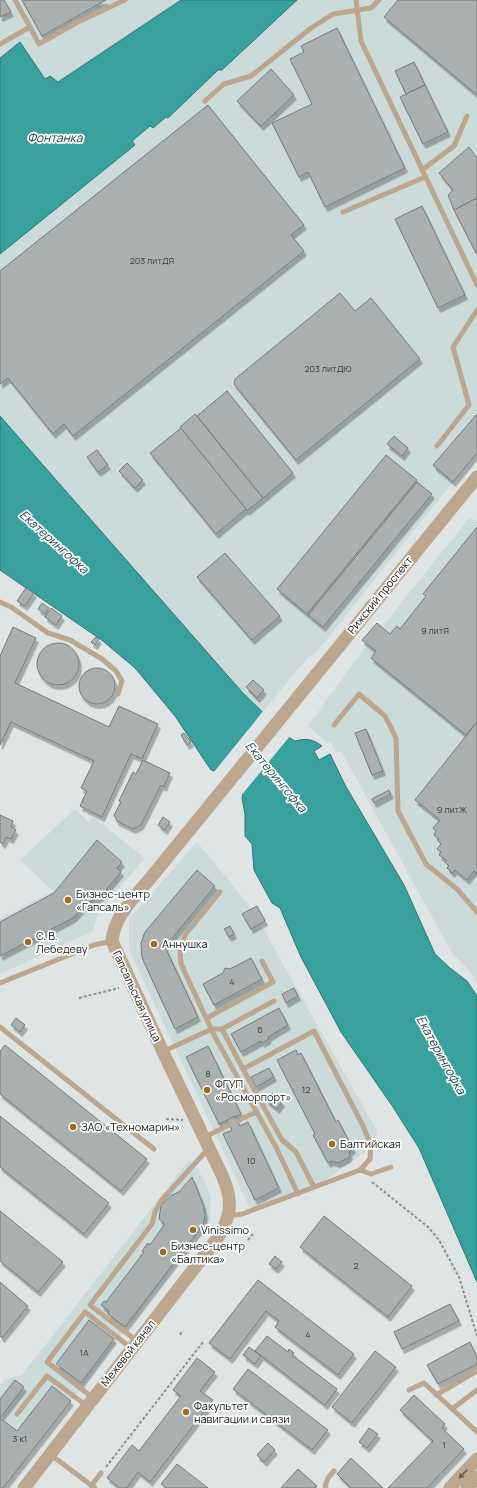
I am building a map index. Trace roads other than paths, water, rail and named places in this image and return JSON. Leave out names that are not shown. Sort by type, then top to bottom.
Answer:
[{"type":"street","name":"Рижский проспект","points":[[217,796],[477,477]]},
{"type":"street","name":"Гапсальская улица","points":[[217,796],[121,915],[112,932],[112,941],[228,1188],[230,1198],[229,1216]]},
{"type":"street","name":"Межевой канал","points":[[24,1488],[217,1239],[224,1229],[229,1216]]},
{"type":"street","points":[[450,1488],[477,1460]]},
{"type":"street","points":[[467,1488],[477,1477]]},
{"type":"street","points":[[473,1488],[477,1486]]},
{"type":"lane","points":[[15,0],[39,44],[78,22],[125,0]]},
{"type":"lane","points":[[356,0],[361,40],[477,285]]},
{"type":"lane","points":[[205,101],[224,84],[251,76],[311,28],[333,14],[371,8],[379,0]]},
{"type":"lane","points":[[0,44],[30,27]]},
{"type":"lane","points":[[422,170],[454,146],[467,116]]},
{"type":"lane","points":[[344,212],[425,177]]},
{"type":"lane","points":[[436,446],[469,404],[454,348],[477,310]]},
{"type":"lane","points":[[0,602],[11,607],[48,633],[70,640],[102,659],[116,670],[122,682],[118,694]]},
{"type":"lane","points":[[334,725],[359,694],[385,716],[396,738],[398,811],[426,864],[457,889],[477,912]]},
{"type":"lane","points":[[220,892],[185,934],[180,950],[181,964],[212,1029],[276,1147],[298,1194]]},
{"type":"lane","points":[[0,983],[94,945],[112,941]]},
{"type":"lane","points":[[207,1018],[273,982],[262,961]]},
{"type":"lane","points":[[163,1052],[212,1029],[222,1029],[274,1001]]},
{"type":"lane","points":[[0,1027],[154,1149]]},
{"type":"lane","points":[[222,1029],[282,1140],[296,1152],[314,1188]]},
{"type":"lane","points":[[229,1216],[242,1214],[360,1170],[370,1159],[371,1145],[362,1124],[314,1031],[243,1069]]},
{"type":"lane","points":[[237,1121],[256,1112]]},
{"type":"lane","points":[[135,1345],[90,1305],[152,1224],[155,1212],[161,1201],[206,1143],[229,1125]]},
{"type":"lane","points":[[360,1170],[372,1174],[391,1168]]},
{"type":"lane","points":[[91,1402],[46,1362],[85,1312],[135,1345]]},
{"type":"lane","points":[[436,1395],[477,1371]]},
{"type":"lane","points":[[17,1414],[47,1376],[91,1402]]},
{"type":"lane","points":[[409,1390],[424,1383],[477,1432]]},
{"type":"lane","points":[[452,1410],[477,1390]]},
{"type":"lane","points":[[50,1455],[93,1487],[101,1474]]},
{"type":"lane","points":[[326,1488],[325,1486],[328,1478],[334,1471]]},
{"type":"water","name":"Фонтанка","points":[[181,0],[297,0],[222,70],[218,70],[168,118],[166,117],[153,128],[150,126],[132,141],[135,145],[0,254],[0,58],[20,42],[45,79],[50,76],[58,82]]},
{"type":"water","name":"Екатерингофка","points":[[0,416],[242,692],[288,737],[295,741],[306,739],[316,742],[322,746],[314,751],[319,760],[330,754],[345,785],[404,885],[435,954],[467,981],[477,996],[477,1282],[419,1148],[393,1107],[341,1032],[301,957],[280,908],[272,903],[254,870],[252,844],[245,836],[243,794],[215,771],[211,770],[175,716],[135,668],[103,641],[0,570]]},
{"type":"place","name":"Бизнес-центр «Гапсаль»","points":[[68,900]]},
{"type":"place","name":"С. В. Лебедеву","points":[[28,942]]},
{"type":"place","name":"Аннушка","points":[[154,944]]},
{"type":"place","name":"ФГУП «Росморпорт»","points":[[207,1090]]},
{"type":"place","name":"ЗАО «Техномарин»","points":[[73,1127]]},
{"type":"place","name":"Балтийская","points":[[332,1144]]},
{"type":"place","name":"Vinissimo","points":[[193,1230]]},
{"type":"place","name":"Бизнес-центр «Балтика»","points":[[163,1252]]},
{"type":"place","name":"Факультет навигации и связи","points":[[186,1412]]}]
